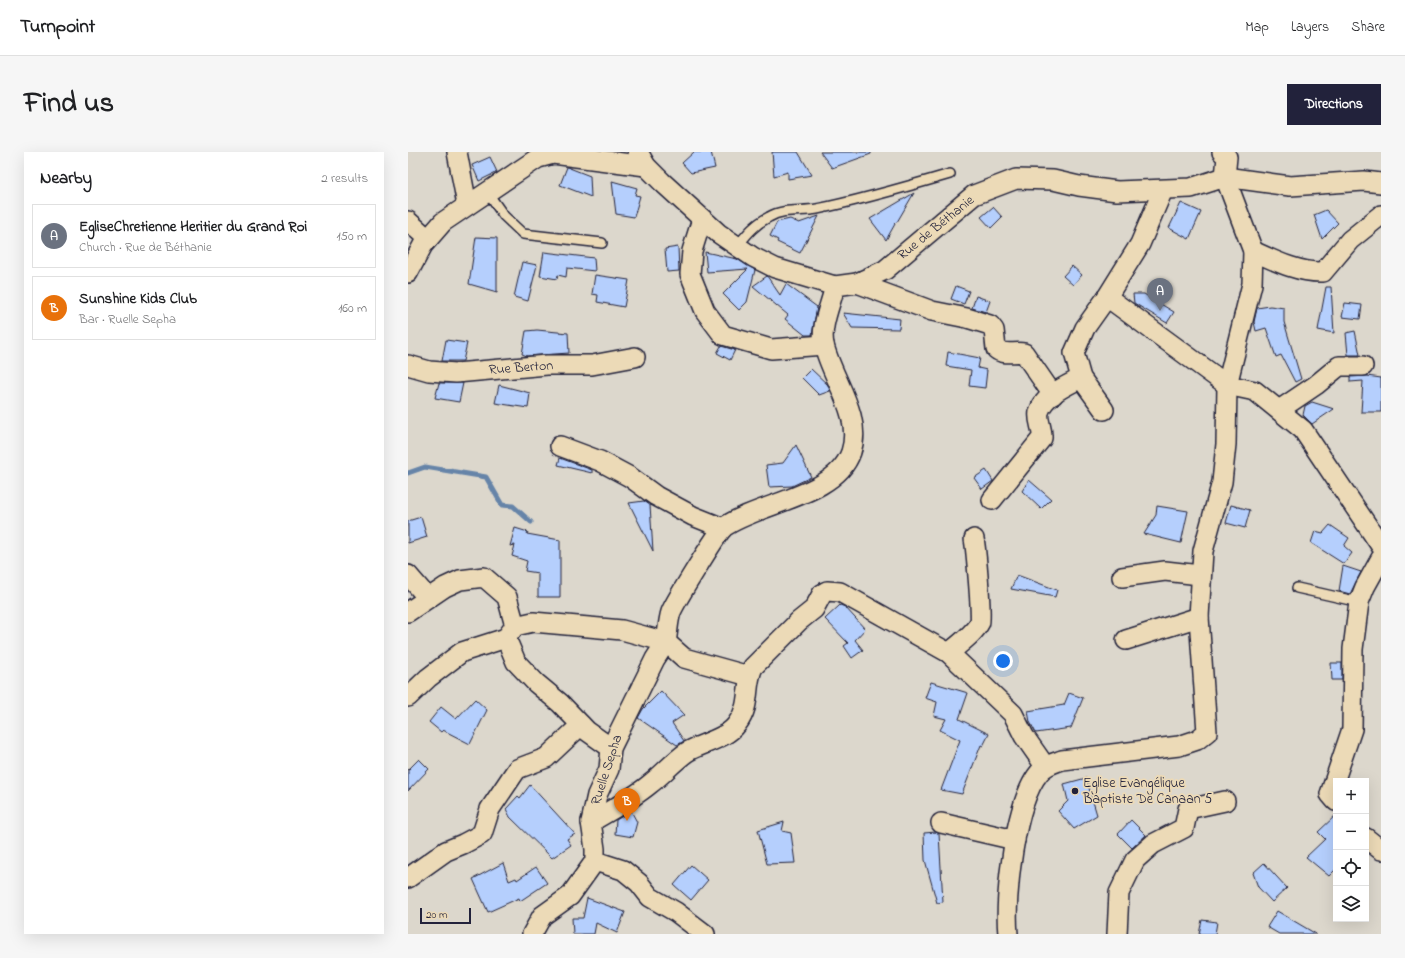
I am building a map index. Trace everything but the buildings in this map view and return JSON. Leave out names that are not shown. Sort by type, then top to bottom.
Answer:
[{"type":"street","points":[[457,152],[467,205]]},
{"type":"street","points":[[1008,934],[1007,923],[1009,892],[1017,825],[1028,793],[1038,773],[1045,766],[1062,760],[1095,754],[1130,753],[1179,746],[1197,740],[1208,732],[1199,617],[1202,551],[1222,482],[1226,444],[1227,385],[1252,284],[1253,251],[1225,178],[1227,157],[1222,152]]},
{"type":"street","points":[[408,273],[428,239],[443,222],[538,158],[553,154],[642,159]]},
{"type":"street","name":"Rue de Béthanie","points":[[642,159],[702,219],[718,233],[752,257],[775,268],[835,286],[857,283],[885,270],[974,195],[1016,179],[1053,180],[1080,186],[1118,191],[1191,188],[1225,178],[1290,186],[1353,182],[1381,183]]},
{"type":"street","points":[[1104,410],[1081,378],[1075,362],[1074,353],[1085,328],[1107,297],[1140,244],[1163,190]]},
{"type":"street","points":[[1253,251],[1311,273],[1323,272],[1350,240],[1381,215]]},
{"type":"street","points":[[702,219],[692,251],[690,274],[705,311],[723,334],[771,349],[824,345]]},
{"type":"street","points":[[408,221],[428,239]]},
{"type":"street","points":[[857,283],[932,311],[967,318],[990,325],[994,330],[996,349],[1006,353],[1024,353],[1053,395]]},
{"type":"street","points":[[666,642],[673,608],[723,528],[751,512],[816,488],[843,466],[851,452],[855,434],[851,416],[824,345],[824,331],[835,286]]},
{"type":"street","points":[[1107,297],[1227,385],[1256,391],[1303,430],[1381,546]]},
{"type":"street","name":"Rue Berton","points":[[408,365],[429,371],[456,373],[547,365],[592,365],[635,357]]},
{"type":"street","points":[[1280,410],[1316,386],[1339,366],[1363,366]]},
{"type":"street","points":[[992,500],[1042,438],[1039,412],[1043,405],[1055,392],[1081,378]]},
{"type":"street","points":[[560,446],[600,461],[630,477],[656,496],[687,513],[723,528]]},
{"type":"street","points":[[949,653],[973,632],[982,616],[979,607],[974,539]]},
{"type":"street","points":[[1336,778],[1352,730],[1353,649],[1359,602],[1365,587],[1381,558]]},
{"type":"street","points":[[1122,577],[1165,571],[1200,575]]},
{"type":"street","points":[[408,575],[428,598]]},
{"type":"street","points":[[408,612],[428,598],[460,580],[484,577],[507,597],[510,632],[516,662],[581,725],[611,748]]},
{"type":"street","points":[[591,822],[650,784],[687,752],[724,734],[736,725],[744,712],[749,698],[749,676],[753,667],[799,621],[808,615],[822,594],[827,591],[840,592],[949,653],[1013,714],[1024,736],[1045,766]]},
{"type":"street","points":[[1126,640],[1199,617]]},
{"type":"street","points":[[408,697],[428,678],[462,652],[533,622],[622,630],[666,642],[684,658],[749,676]]},
{"type":"street","name":"Ruelle Sepha","points":[[595,861],[595,849],[591,822],[597,795],[609,769],[611,748],[655,659],[666,642]]},
{"type":"street","points":[[408,878],[446,850],[463,844],[482,834],[490,810],[517,769],[546,758],[581,725]]},
{"type":"street","points":[[1333,785],[1330,794],[1333,798]]},
{"type":"street","points":[[1117,934],[1119,893],[1135,860],[1153,844],[1184,828],[1188,809],[1225,800]]},
{"type":"street","points":[[941,823],[1015,840]]},
{"type":"street","points":[[1369,840],[1381,850]]},
{"type":"street","points":[[532,934],[542,916],[570,896],[595,861],[623,870],[639,883],[650,897],[676,912],[705,934]]},
{"type":"lane","points":[[738,246],[750,229],[770,216],[794,210],[817,209],[869,197],[950,174]]},
{"type":"lane","points":[[487,192],[504,216],[523,234],[602,243]]},
{"type":"lane","points":[[1297,588],[1359,602]]},
{"type":"waterway","points":[[408,473],[425,467],[486,477],[502,505],[513,506],[531,522]]},
{"type":"place","name":"EgliseChretienne Heritier du Grand Roi","points":[[1160,311]]},
{"type":"place","name":"Eglise Evangélique Baptiste De Canaan 5","points":[[1075,791]]},
{"type":"place","name":"Sunshine Kids Club","points":[[627,821]]}]
